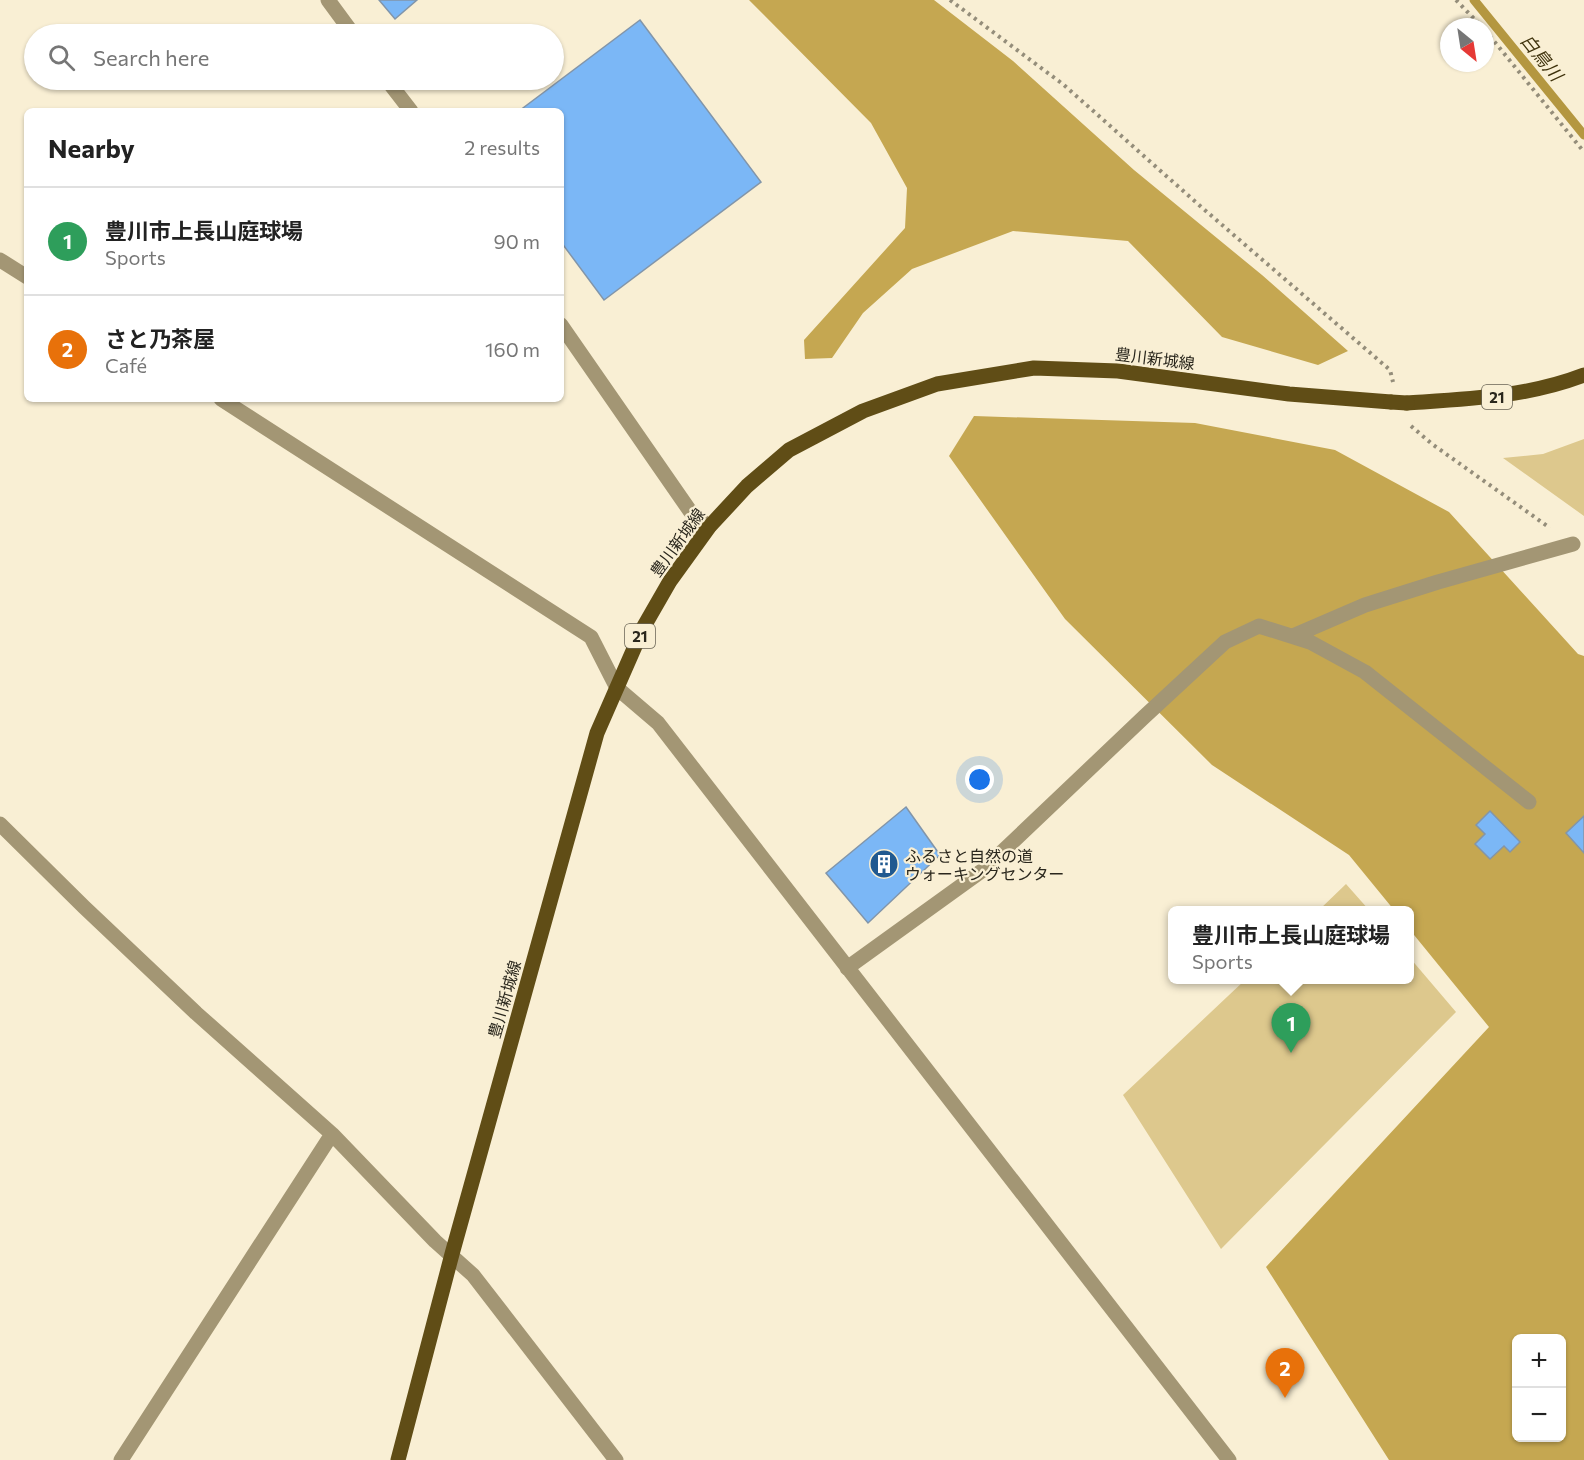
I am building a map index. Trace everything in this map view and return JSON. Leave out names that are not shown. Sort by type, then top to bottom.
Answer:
[{"type":"main road","name":"豊川新城線","points":[[398,1460],[452,1254],[597,733],[643,628],[670,581],[709,527],[747,486],[789,450],[863,411],[937,384],[1034,369],[1118,370],[1289,394],[1393,395],[1407,403],[1491,398],[1555,386],[1584,375]]},
{"type":"street","points":[[328,0],[346,24]]},
{"type":"street","points":[[395,90],[409,108]]},
{"type":"street","points":[[0,260],[24,275]]},
{"type":"street","points":[[564,329],[690,511],[709,527]]},
{"type":"street","points":[[226,402],[591,637],[617,688],[658,723],[1229,1460]]},
{"type":"street","points":[[1293,636],[1386,598],[1573,544]]},
{"type":"street","points":[[847,968],[983,870],[1225,642],[1259,626],[1310,642],[1365,672],[1529,802]]},
{"type":"street","points":[[0,824],[196,1013],[332,1134],[435,1241],[473,1275],[616,1460]]},
{"type":"street","points":[[121,1460],[332,1134]]},
{"type":"path","points":[[950,0],[1064,85],[1199,206],[1390,370],[1393,395]]},
{"type":"path","points":[[1456,0],[1474,18]]},
{"type":"path","points":[[1494,40],[1584,152]]},
{"type":"path","points":[[1409,424],[1432,444],[1573,544]]},
{"type":"shaded area","points":[[749,0],[934,0],[1013,61],[1134,170],[1262,275],[1348,351],[1318,365],[1222,337],[1128,241],[1013,231],[912,269],[863,313],[832,358],[805,359],[804,340],[905,228],[907,188],[871,123]]},
{"type":"shaded area","points":[[974,416],[1195,423],[1335,450],[1449,512],[1578,654],[1584,656],[1584,1460],[1389,1460],[1266,1267],[1489,1027],[1414,935],[1414,906],[1391,906],[1349,855],[1212,765],[1065,619],[949,456]]},
{"type":"shaded area","points":[[1584,439],[1584,516],[1503,458],[1543,454]]},
{"type":"shaded area","points":[[1346,884],[1365,906],[1323,906]]},
{"type":"shaded area","points":[[1414,963],[1456,1012],[1221,1249],[1123,1095],[1241,984],[1414,984]]},
{"type":"building","points":[[379,0],[417,0],[395,19]]},
{"type":"building","points":[[640,20],[761,182],[604,300],[564,246],[564,108],[523,108],[547,90],[564,90],[564,77]]},
{"type":"building","name":"ふるさと自然の道 ウォーキングセンター","points":[[906,807],[940,855],[868,923],[826,873]]},
{"type":"building","points":[[1490,811],[1520,842],[1510,852],[1504,846],[1490,859],[1475,844],[1485,834],[1476,825]]},
{"type":"building","points":[[1584,816],[1584,853],[1566,833]]},
{"type":"waterway","name":"白鳥川","points":[[1474,0],[1584,135]]},
{"type":"place","name":"ふるさと自然の道 ウォーキングセンター","points":[[884,864]]},
{"type":"place","name":"豊川市上長山庭球場","points":[[1291,1053]]},
{"type":"place","name":"さと乃茶屋","points":[[1285,1398]]}]
